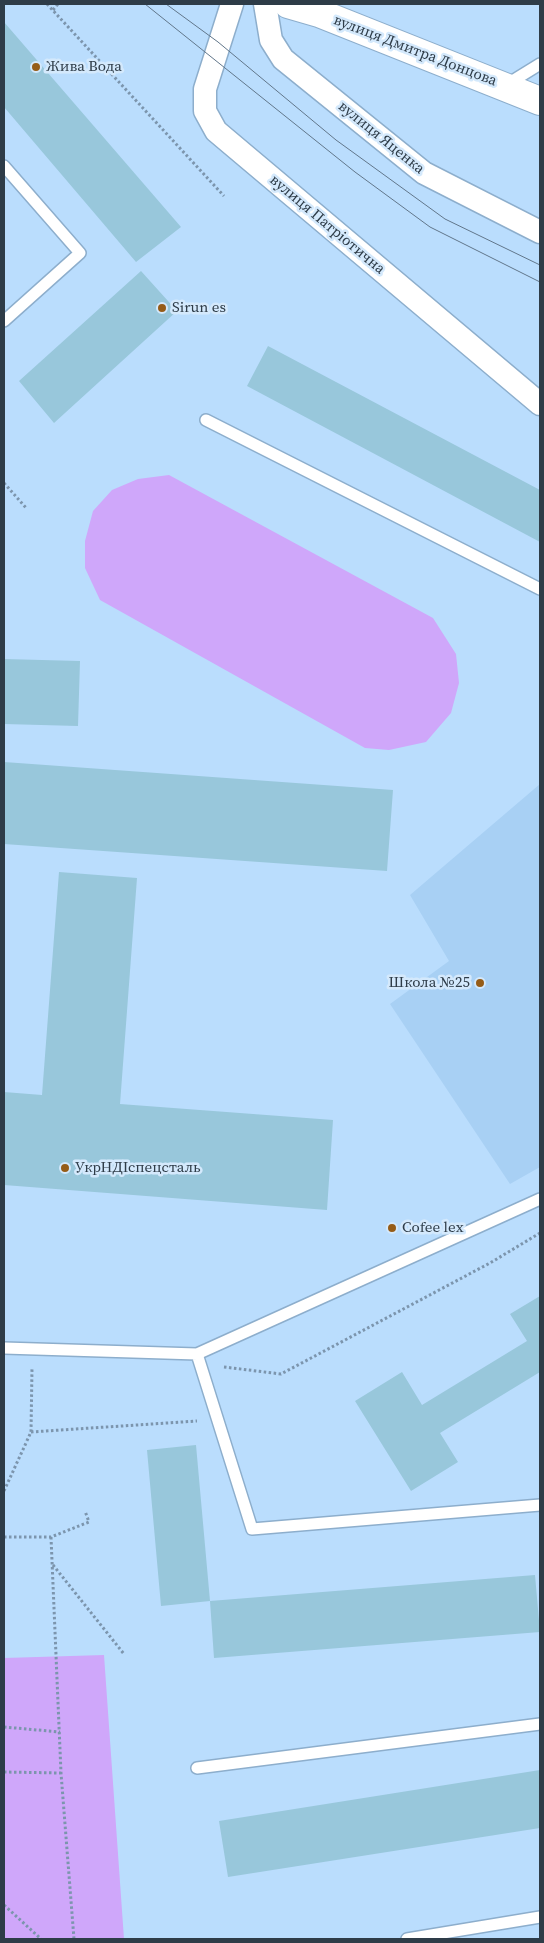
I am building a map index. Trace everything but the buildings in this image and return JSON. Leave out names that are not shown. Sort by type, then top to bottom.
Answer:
[{"type":"street","name":"вулиця Патріотична","points":[[232,4],[205,89],[206,111],[216,132],[540,404]]},
{"type":"street","name":"вулиця Яценка","points":[[265,4],[270,40],[284,59],[424,173],[540,232]]},
{"type":"street","name":"вулиця Дмитра Донцова","points":[[288,4],[319,13],[540,101]]},
{"type":"lane","points":[[504,86],[540,64]]},
{"type":"lane","points":[[4,166],[80,254],[4,321]]},
{"type":"lane","points":[[206,420],[540,589]]},
{"type":"lane","points":[[4,1348],[197,1354],[540,1199]]},
{"type":"lane","points":[[197,1354],[252,1529],[540,1505]]},
{"type":"lane","points":[[198,1768],[540,1724]]},
{"type":"lane","points":[[407,1939],[540,1917]]},
{"type":"path","points":[[47,4],[224,196]]},
{"type":"path","points":[[53,10],[58,4]]},
{"type":"path","points":[[4,483],[27,509]]},
{"type":"path","points":[[224,1367],[281,1374],[490,1263],[540,1233]]},
{"type":"path","points":[[4,1491],[31,1432],[33,1350]]},
{"type":"path","points":[[31,1432],[218,1420]]},
{"type":"path","points":[[4,1537],[51,1537],[89,1522],[85,1511]]},
{"type":"path","points":[[51,1537],[61,1774],[74,1939]]},
{"type":"path","points":[[52,1564],[124,1654]]},
{"type":"path","points":[[4,1727],[60,1732]]},
{"type":"path","points":[[4,1772],[61,1774]]},
{"type":"path","points":[[4,1905],[41,1939]]},
{"type":"shaded area","points":[[169,475],[433,618],[456,654],[459,683],[451,713],[426,742],[389,750],[365,748],[100,600],[85,568],[85,541],[93,511],[112,490],[138,479]]},
{"type":"shaded area","name":"Школа №25","points":[[540,784],[540,1167],[510,1184],[390,1004],[449,961],[410,895]]},
{"type":"shaded area","points":[[104,1655],[124,1939],[4,1939],[4,1658]]},
{"type":"tram line","points":[[145,4],[355,172],[430,227],[540,282]]},
{"type":"tram line","points":[[166,4],[218,42],[336,140],[445,219],[540,265]]},
{"type":"place","name":"Жива Вода","points":[[36,67]]},
{"type":"place","name":"Sirun es","points":[[162,308]]},
{"type":"place","name":"Школа №25","points":[[480,983]]},
{"type":"place","name":"УкрНДІспецсталь","points":[[65,1168]]},
{"type":"place","name":"Cofee lex","points":[[392,1228]]}]
